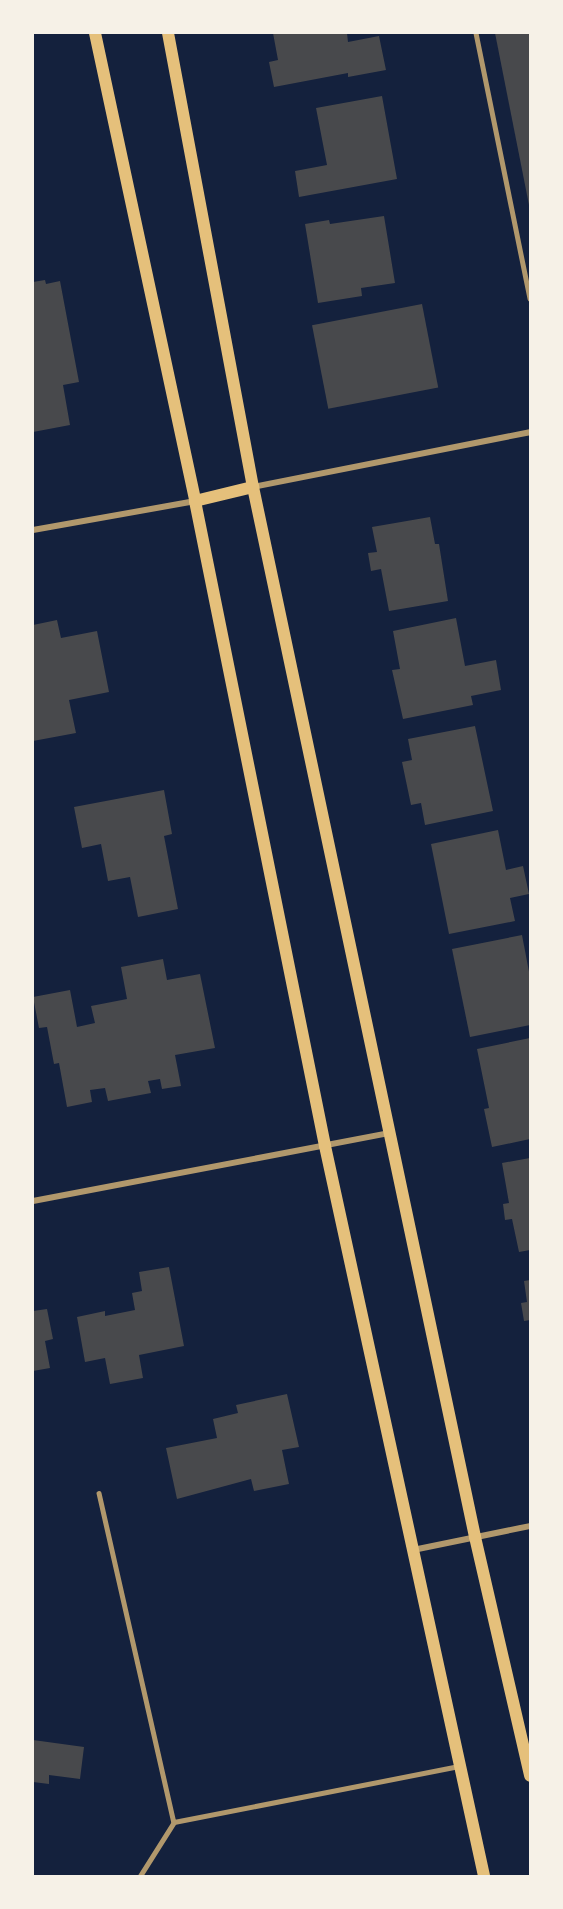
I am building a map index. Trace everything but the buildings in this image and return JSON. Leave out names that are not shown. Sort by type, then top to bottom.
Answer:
[{"type":"main road","points":[[95,33],[195,501],[325,1146],[484,1876]]},
{"type":"main road","points":[[168,33],[253,487],[475,1537],[530,1776]]},
{"type":"main road","points":[[195,501],[253,487]]},
{"type":"street","points":[[253,487],[530,432]]},
{"type":"street","points":[[33,530],[195,501]]},
{"type":"street","points":[[33,1201],[389,1133]]},
{"type":"street","points":[[412,1550],[530,1526]]},
{"type":"lane","points":[[476,33],[530,299]]},
{"type":"lane","points":[[99,1493],[174,1822],[140,1876]]},
{"type":"lane","points":[[174,1822],[459,1766]]}]
